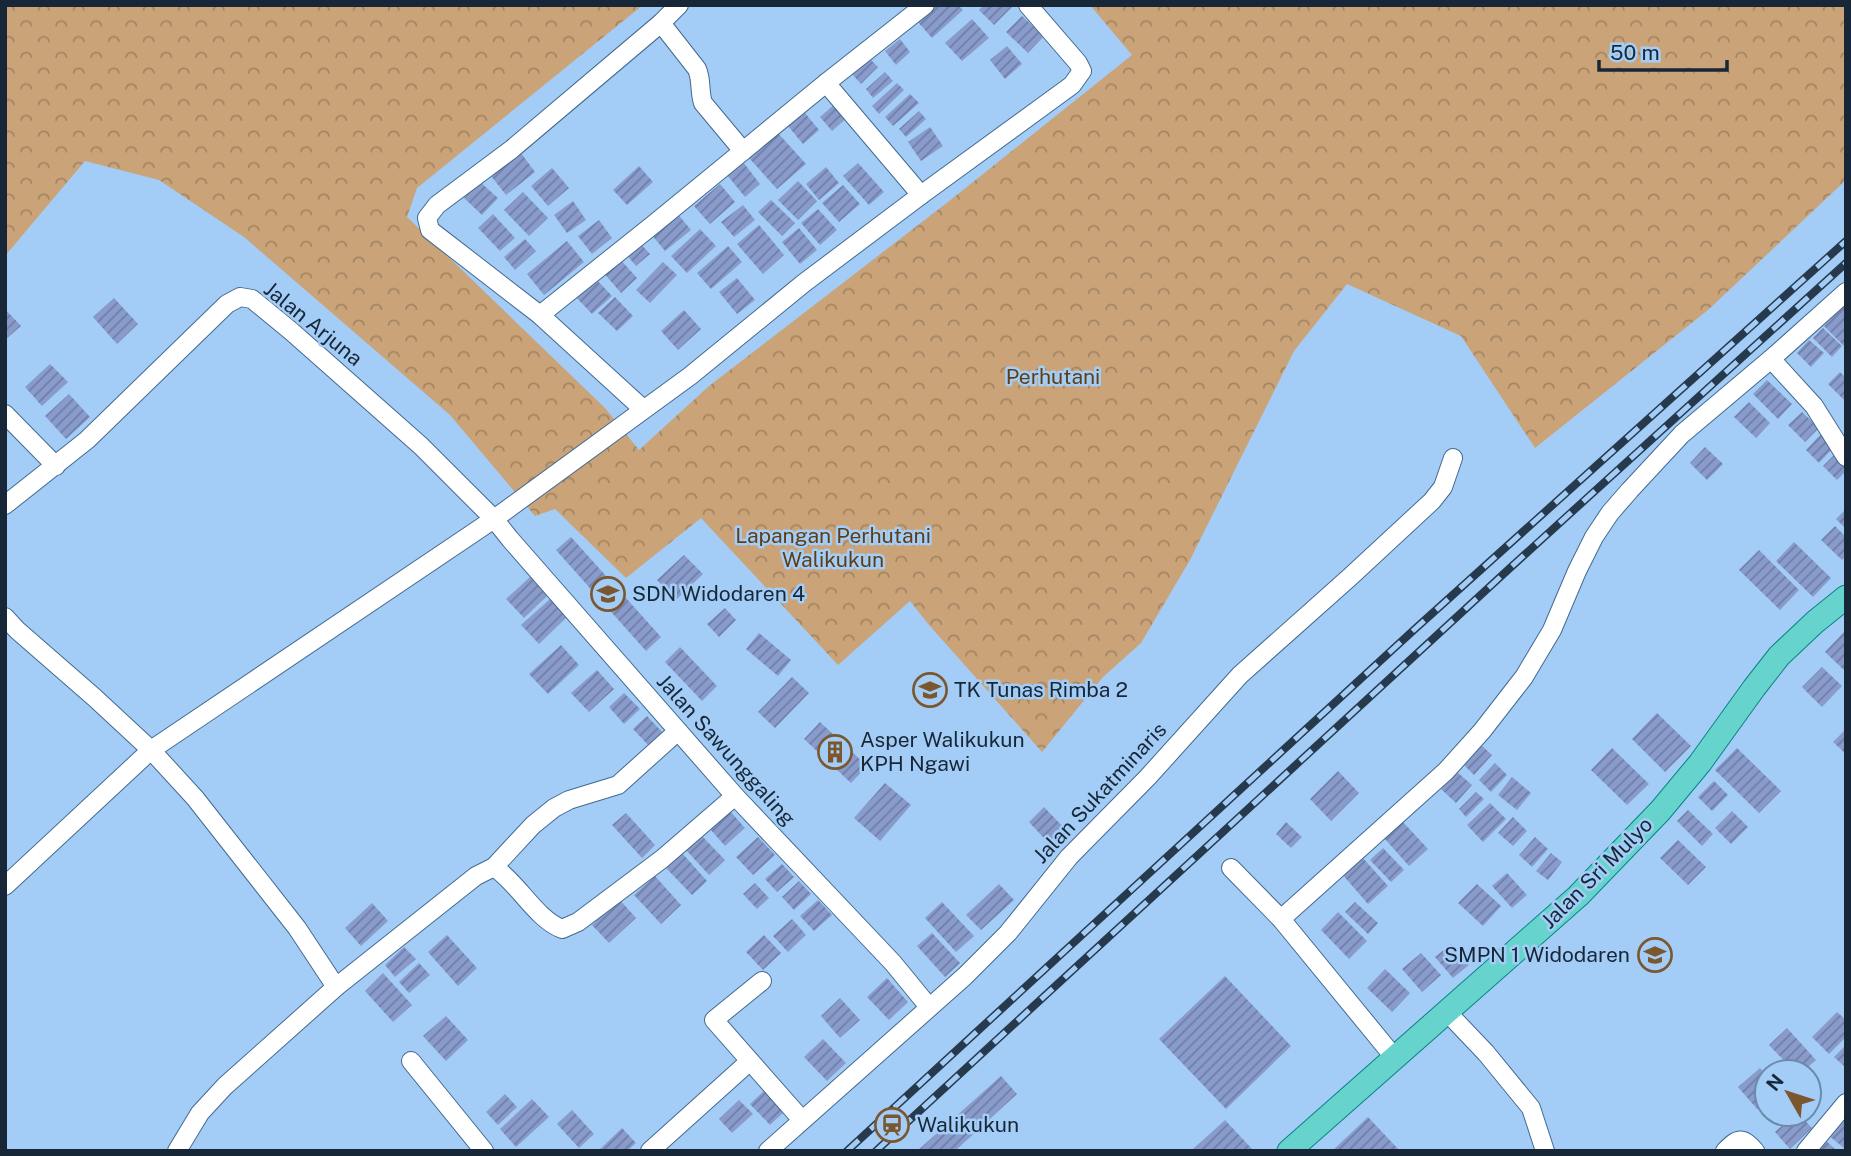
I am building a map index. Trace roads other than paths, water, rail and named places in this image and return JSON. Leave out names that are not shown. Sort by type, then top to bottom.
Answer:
[{"type":"main road","name":"Jalan Sri Mulyo","points":[[1289,1151],[1588,886],[1660,811],[1700,763],[1779,656],[1815,622],[1844,602]]},
{"type":"street","points":[[643,409],[540,315],[430,230],[427,218],[437,205],[512,149],[679,5]]},
{"type":"street","points":[[540,315],[925,5]]},
{"type":"street","points":[[5,886],[151,750],[494,519],[690,376],[804,283],[1072,85],[1082,71],[1078,63],[1028,5]]},
{"type":"street","points":[[661,23],[697,69],[703,103],[743,151]]},
{"type":"street","points":[[826,83],[920,195]]},
{"type":"street","points":[[1281,919],[1447,771],[1482,731],[1524,677],[1552,630],[1577,571],[1610,513],[1682,434],[1846,292]]},
{"type":"street","name":"Jalan Arjuna","points":[[5,505],[88,440],[227,304],[240,297],[252,299],[290,331],[421,446],[494,519]]},
{"type":"street","points":[[1771,359],[1824,418],[1846,457]]},
{"type":"street","points":[[5,414],[56,466]]},
{"type":"street","name":"Jalan Sukatminaris","points":[[768,1151],[965,976],[1007,933],[1069,857],[1148,776],[1240,675],[1432,501],[1443,487],[1453,458]]},
{"type":"street","name":"Jalan Sawunggaling","points":[[494,519],[735,796],[893,962],[929,1007]]},
{"type":"street","points":[[5,617],[151,750],[195,798],[289,918],[336,987]]},
{"type":"street","points":[[177,1151],[200,1113],[225,1086],[336,987],[476,876],[494,867],[533,825],[554,808],[569,800],[618,785],[678,731]]},
{"type":"street","points":[[494,867],[506,876],[550,924],[562,929],[578,922],[662,859],[735,796]]},
{"type":"street","points":[[1231,868],[1281,919],[1394,1056]]},
{"type":"street","points":[[762,981],[714,1020],[802,1120]]},
{"type":"street","points":[[1447,1012],[1486,1053],[1531,1108],[1545,1151]]},
{"type":"street","points":[[411,1061],[484,1151]]},
{"type":"street","points":[[650,1151],[750,1061]]},
{"type":"street","points":[[1806,1151],[1846,1103]]},
{"type":"street","points":[[1725,1151],[1738,1140],[1747,1142],[1755,1151]]},
{"type":"railway","points":[[847,1151],[1416,628],[1846,241]]},
{"type":"railway","points":[[876,1151],[1846,263]]},
{"type":"place","name":"SDN Widodaren 4","points":[[608,594]]},
{"type":"place","name":"TK Tunas Rimba 2","points":[[930,690]]},
{"type":"place","name":"Asper Walikukun KPH Ngawi","points":[[835,752]]},
{"type":"place","name":"SMPN 1 Widodaren","points":[[1655,955]]},
{"type":"place","name":"Walikukun","points":[[892,1125]]},
{"type":"park label","name":"Perhutani","points":[[1053,377]]},
{"type":"park label","name":"Lapangan Perhutani Walikukun","points":[[833,548]]}]
